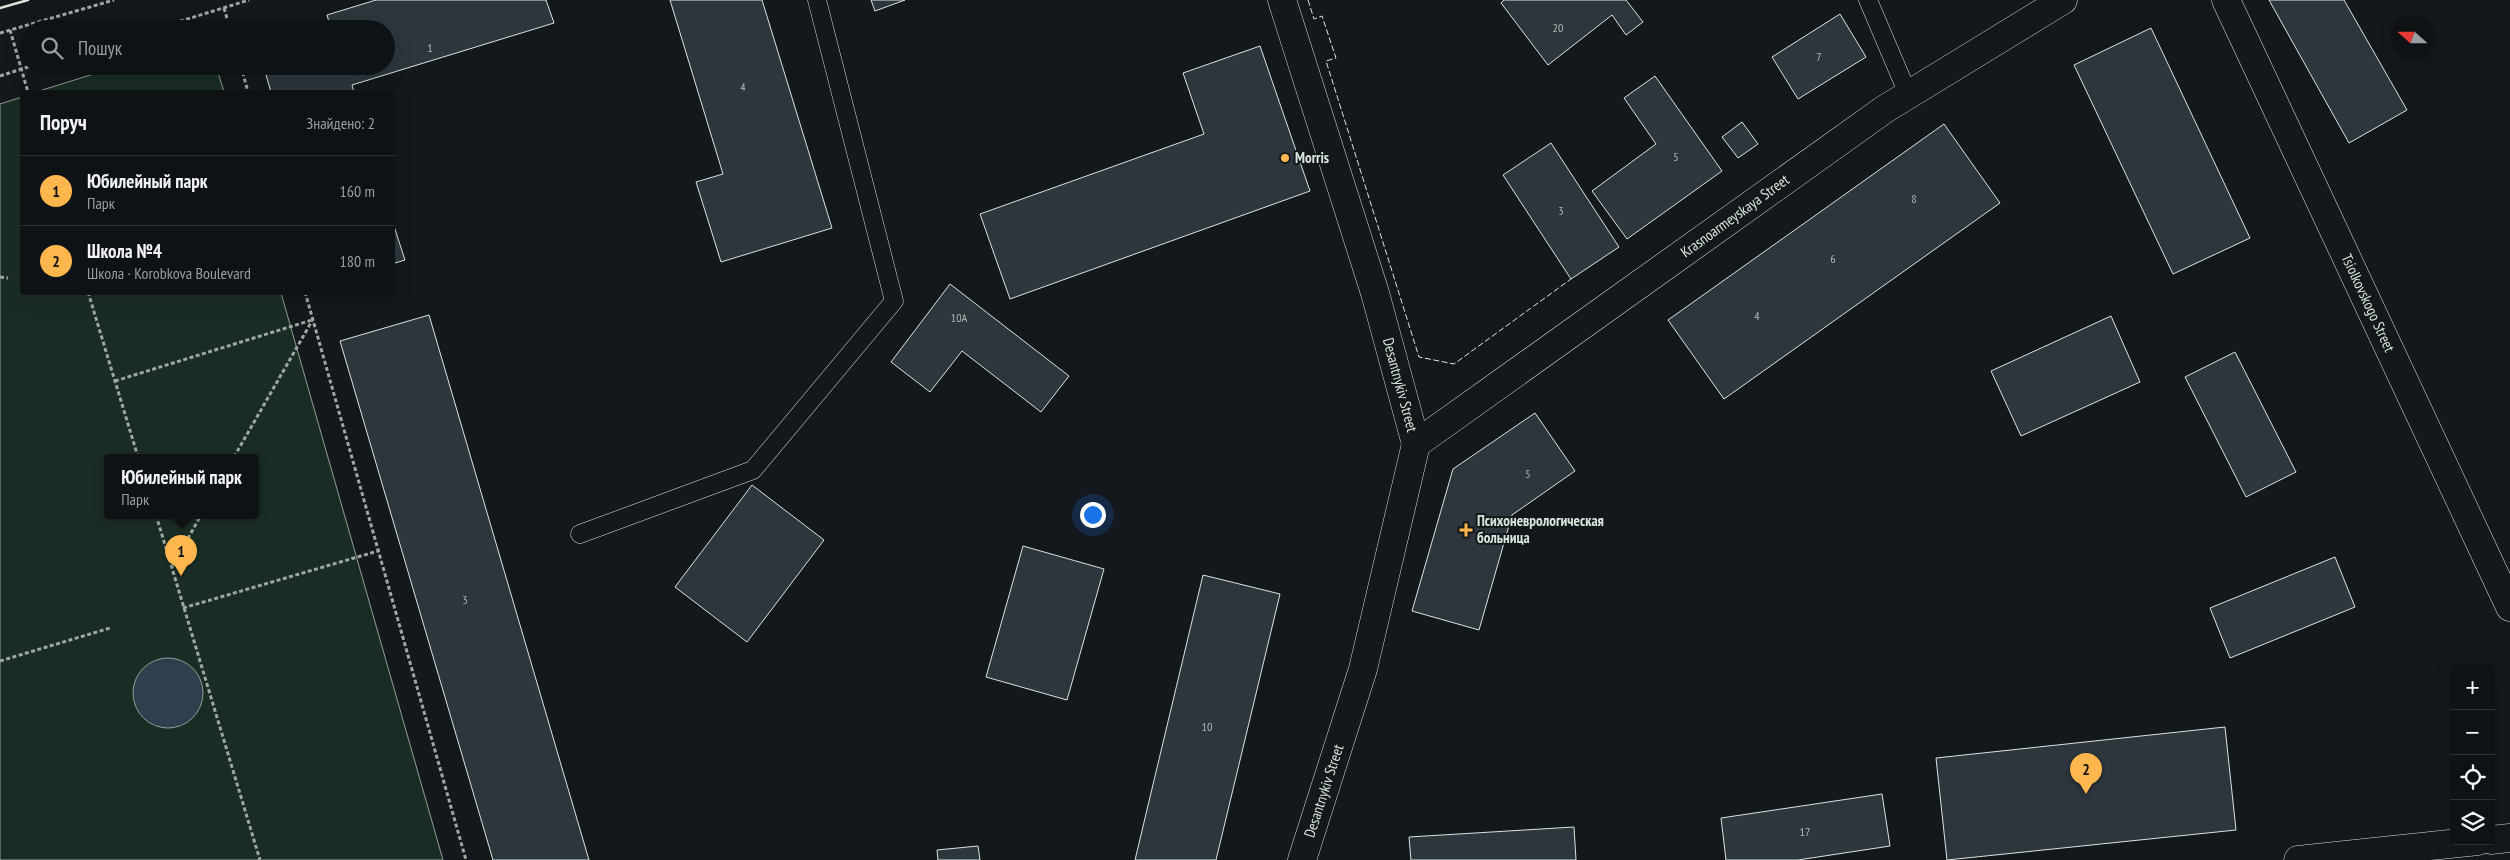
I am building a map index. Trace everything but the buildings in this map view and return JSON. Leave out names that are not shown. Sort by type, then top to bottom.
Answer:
[{"type":"street","name":"Desantnykiv Street","points":[[1282,0],[1375,293],[1416,444],[1363,669],[1302,860]]},
{"type":"street","name":"Krasnoarmeyskaya Street","points":[[1416,444],[1885,109],[2063,0]]},
{"type":"street","name":"Tsiolkovskogo Street","points":[[2226,0],[2510,606]]},
{"type":"street","points":[[2495,840],[2510,838]]},
{"type":"street","points":[[2298,860],[2450,844]]},
{"type":"lane","points":[[580,534],[753,470],[894,301],[817,0]]},
{"type":"lane","points":[[1868,0],[1908,94]]},
{"type":"path","points":[[45,20],[114,0]]},
{"type":"path","points":[[184,20],[249,0]]},
{"type":"path","points":[[224,8],[227,20]]},
{"type":"path","points":[[0,33],[20,27]]},
{"type":"path","points":[[10,30],[20,65]]},
{"type":"path","points":[[0,76],[20,69]]},
{"type":"path","points":[[23,75],[27,90]]},
{"type":"path","points":[[243,75],[247,90]]},
{"type":"path","points":[[0,277],[8,278]]},
{"type":"path","points":[[89,295],[137,454]]},
{"type":"path","points":[[306,295],[466,860]]},
{"type":"path","points":[[115,381],[312,320]]},
{"type":"path","points":[[236,454],[312,320]]},
{"type":"path","points":[[157,519],[260,860]]},
{"type":"path","points":[[172,567],[199,519]]},
{"type":"path","points":[[183,608],[378,551]]},
{"type":"path","points":[[0,661],[110,628]]},
{"type":"green space","points":[[90,75],[219,75],[223,90],[42,90]]},
{"type":"green space","points":[[20,98],[20,295],[282,295],[443,860],[0,860],[0,104]]},
{"type":"water","points":[[168,658],[181,661],[193,668],[200,680],[203,693],[200,706],[193,718],[181,725],[168,728],[155,725],[143,718],[136,706],[133,693],[136,680],[143,668],[155,661]]},
{"type":"fence","points":[[1308,0],[1314,19],[1322,16],[1336,58],[1326,61],[1419,357],[1454,364],[1571,279]]},
{"type":"wall","points":[[0,8],[28,0]]},
{"type":"place","name":"Morris","points":[[1285,158]]},
{"type":"place","name":"Психоневрологическая больница","points":[[1466,530]]},
{"type":"place","name":"Юбилейный парк","points":[[181,576]]},
{"type":"place","name":"Школа №4","points":[[2086,794]]}]
